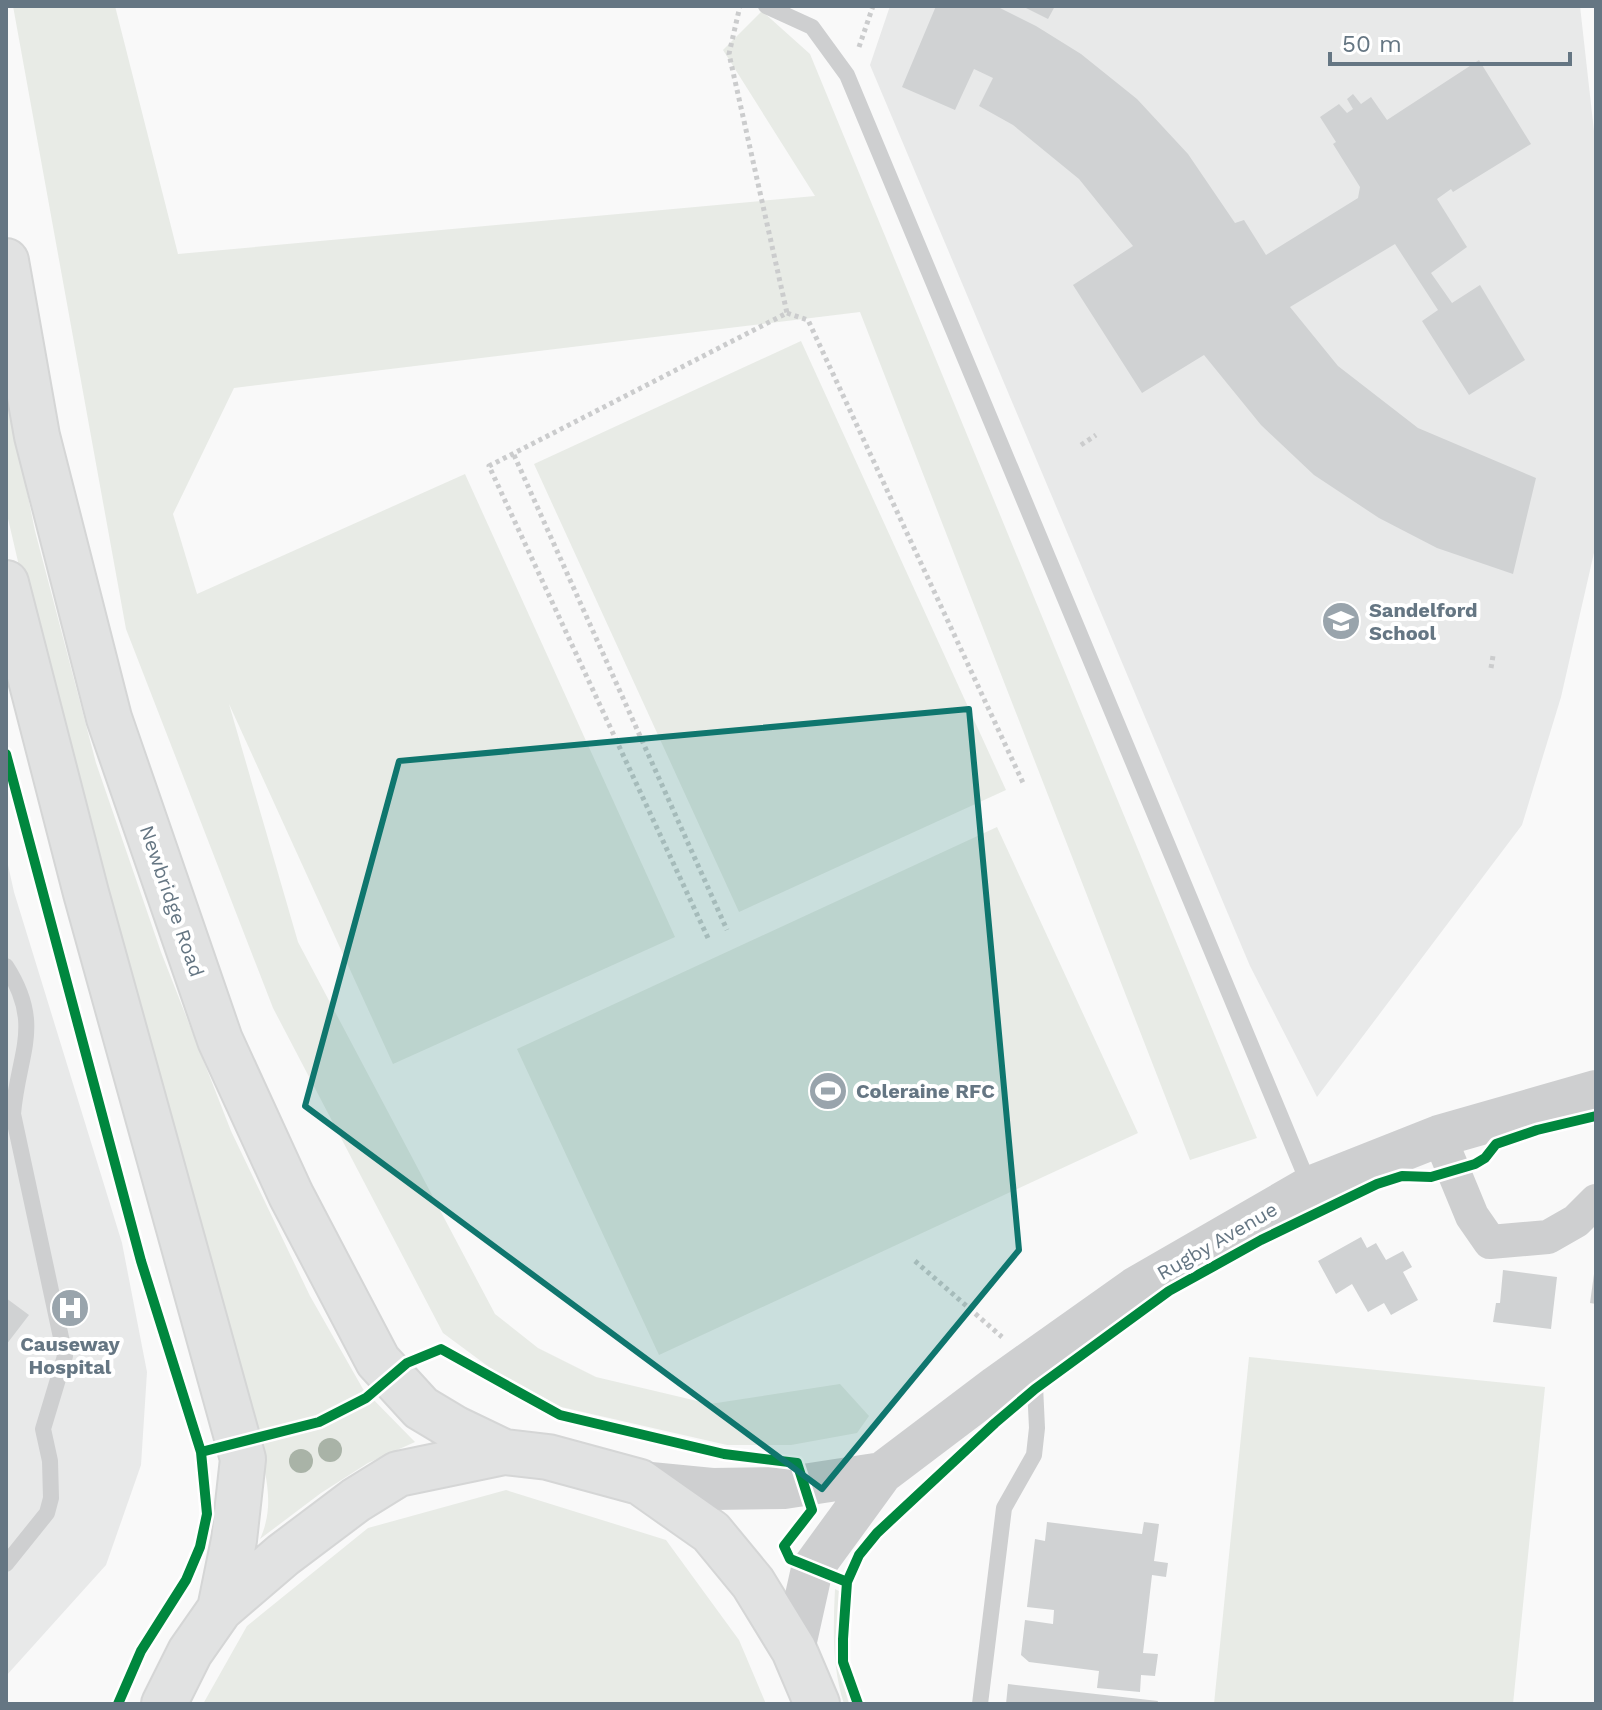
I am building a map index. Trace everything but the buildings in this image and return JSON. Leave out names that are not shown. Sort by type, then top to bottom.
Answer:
[{"type":"highway","name":"Newbridge Road","points":[[6,261],[37,436],[109,718],[220,1040],[291,1195],[378,1361],[421,1408],[504,1452]]},
{"type":"highway","points":[[6,583],[86,893],[243,1459],[234,1540],[220,1609]]},
{"type":"highway","points":[[164,1704],[190,1652],[220,1609],[283,1555],[356,1500],[398,1474],[504,1452],[548,1457],[640,1482],[711,1532],[753,1583],[794,1650],[817,1704]]},
{"type":"street","name":"Rugby Avenue","points":[[794,1650],[812,1569],[882,1473],[1021,1352],[1310,1187],[1439,1136],[1596,1091]]},
{"type":"street","points":[[1439,1136],[1472,1216],[1490,1242],[1548,1237],[1576,1221],[1596,1201]]},
{"type":"street","name":"Rugby Avenue","points":[[640,1482],[712,1489],[784,1488],[882,1473]]},
{"type":"lane","points":[[766,6],[812,27],[847,75],[1310,1187]]},
{"type":"lane","points":[[6,966],[19,986],[27,1019],[27,1044],[15,1085],[13,1114],[65,1356],[43,1429],[50,1461],[51,1498],[47,1513],[6,1564]]},
{"type":"lane","points":[[980,1704],[1004,1508],[1034,1455],[1037,1428],[1021,1352]]},
{"type":"path","points":[[740,6],[729,54],[787,313]]},
{"type":"path","points":[[859,47],[873,6]]},
{"type":"path","points":[[708,938],[489,466],[787,313],[808,320],[1024,785]]},
{"type":"path","points":[[1081,445],[1096,435]]},
{"type":"path","points":[[514,455],[727,930]]},
{"type":"path","points":[[1491,668],[1493,656]]},
{"type":"path","points":[[915,1261],[1021,1352]]},
{"type":"highlighted area","points":[[969,709],[1019,1250],[822,1489],[305,1106],[399,761]]},
{"type":"shaded area","points":[[13,6],[115,6],[178,254],[815,196],[723,50],[762,11],[810,54],[1257,1138],[1190,1160],[860,312],[234,388],[173,514],[197,594],[465,474],[675,937],[393,1064],[229,704],[298,942],[495,1314],[538,1348],[596,1377],[710,1404],[840,1384],[869,1416],[857,1433],[791,1445],[727,1445],[561,1407],[493,1370],[443,1333],[273,1008],[126,629]]},
{"type":"shaded area","name":"Sandelford School","points":[[890,6],[1580,6],[1596,149],[1596,544],[1561,697],[1522,825],[1317,1097],[1250,966],[870,65]]},
{"type":"shaded area","points":[[801,341],[1006,790],[739,912],[534,464]]},
{"type":"shaded area","points":[[6,389],[35,531],[96,763],[161,952],[231,1131],[310,1296],[363,1389],[415,1442],[368,1463],[321,1493],[260,1539],[268,1504],[260,1446],[39,652],[6,510]]},
{"type":"shaded area","name":"Coleraine RFC","points":[[997,827],[1138,1133],[659,1355],[517,1049]]},
{"type":"shaded area","name":"Causeway Hospital","points":[[6,856],[14,892],[122,1243],[147,1372],[141,1465],[106,1565],[6,1676]]},
{"type":"shaded area","points":[[1249,1357],[1545,1387],[1513,1704],[1214,1704]]},
{"type":"shaded area","points":[[506,1490],[666,1540],[739,1640],[766,1704],[203,1704],[247,1626],[368,1528]]},
{"type":"shaded area","points":[[835,1589],[841,1592],[839,1649],[849,1704],[844,1704],[835,1662]]},
{"type":"cycle path","points":[[6,754],[141,1261],[201,1452],[207,1514],[200,1547],[186,1580],[141,1651],[118,1704]]},
{"type":"cycle path","points":[[858,1704],[843,1662],[843,1639],[847,1582],[859,1555],[877,1533],[1035,1389],[1169,1291],[1261,1240],[1377,1184],[1402,1176],[1431,1177],[1475,1164],[1485,1158],[1496,1144],[1537,1130],[1596,1116]]},
{"type":"cycle path","points":[[201,1452],[319,1422],[366,1398],[407,1363],[441,1349],[560,1415],[724,1454],[797,1463],[812,1510],[784,1546],[790,1559],[847,1582]]},
{"type":"place","name":"Sandelford School","points":[[1341,621]]},
{"type":"place","name":"Coleraine RFC","points":[[828,1091]]},
{"type":"place","name":"Causeway Hospital","points":[[70,1308]]}]
